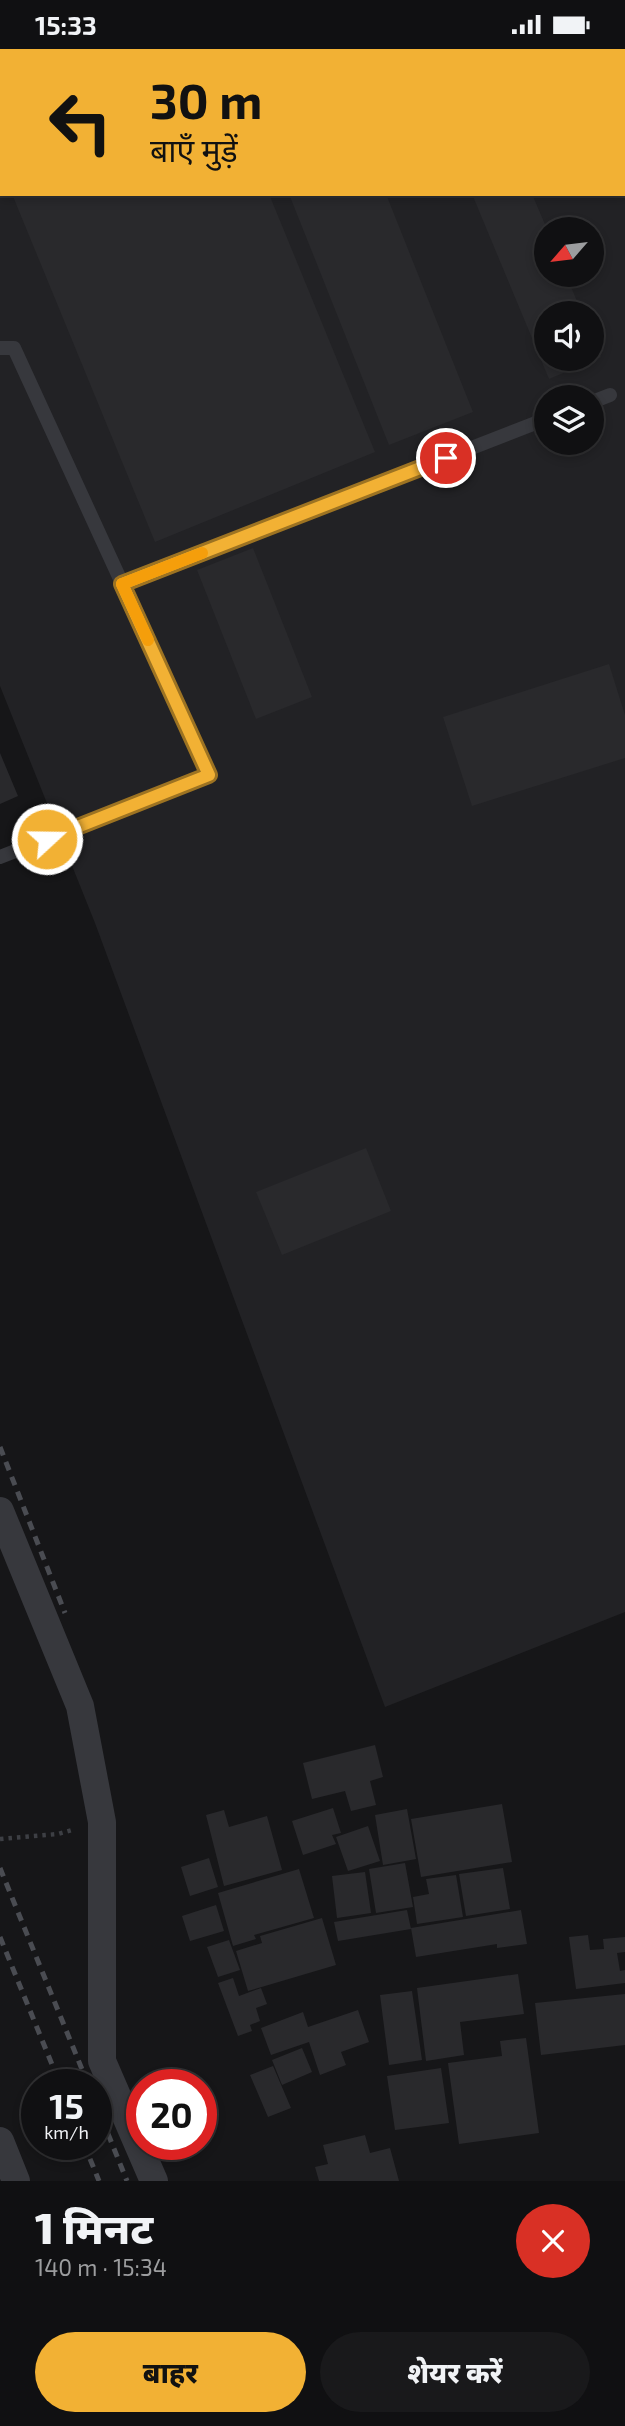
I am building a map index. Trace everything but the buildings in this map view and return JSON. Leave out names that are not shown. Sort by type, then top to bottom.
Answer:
[{"type":"street","points":[[0,1511],[80,1706],[102,1822],[102,2061],[154,2181]]},
{"type":"street","points":[[0,2141],[16,2181]]},
{"type":"lane","points":[[0,348],[14,348],[209,775],[0,857]]},
{"type":"lane","points":[[604,397],[610,395]]},
{"type":"lane","points":[[122,584],[534,424]]},
{"type":"path","points":[[0,1839],[58,1834],[102,1822]]},
{"type":"shaded area","points":[[0,196],[625,196],[625,1612],[385,1707],[95,923],[0,686]]},
{"type":"railway","points":[[0,1447],[65,1613]]},
{"type":"railway","points":[[0,1868],[82,2069]]},
{"type":"railway","points":[[0,1937],[54,2069]]},
{"type":"railway","points":[[112,2144],[127,2181]]},
{"type":"railway","points":[[90,2160],[99,2181]]},
{"type":"slow traffic","points":[[148,640],[122,584],[202,553]]},
{"type":"route","points":[[47,839],[209,775],[122,584],[446,458]]}]
